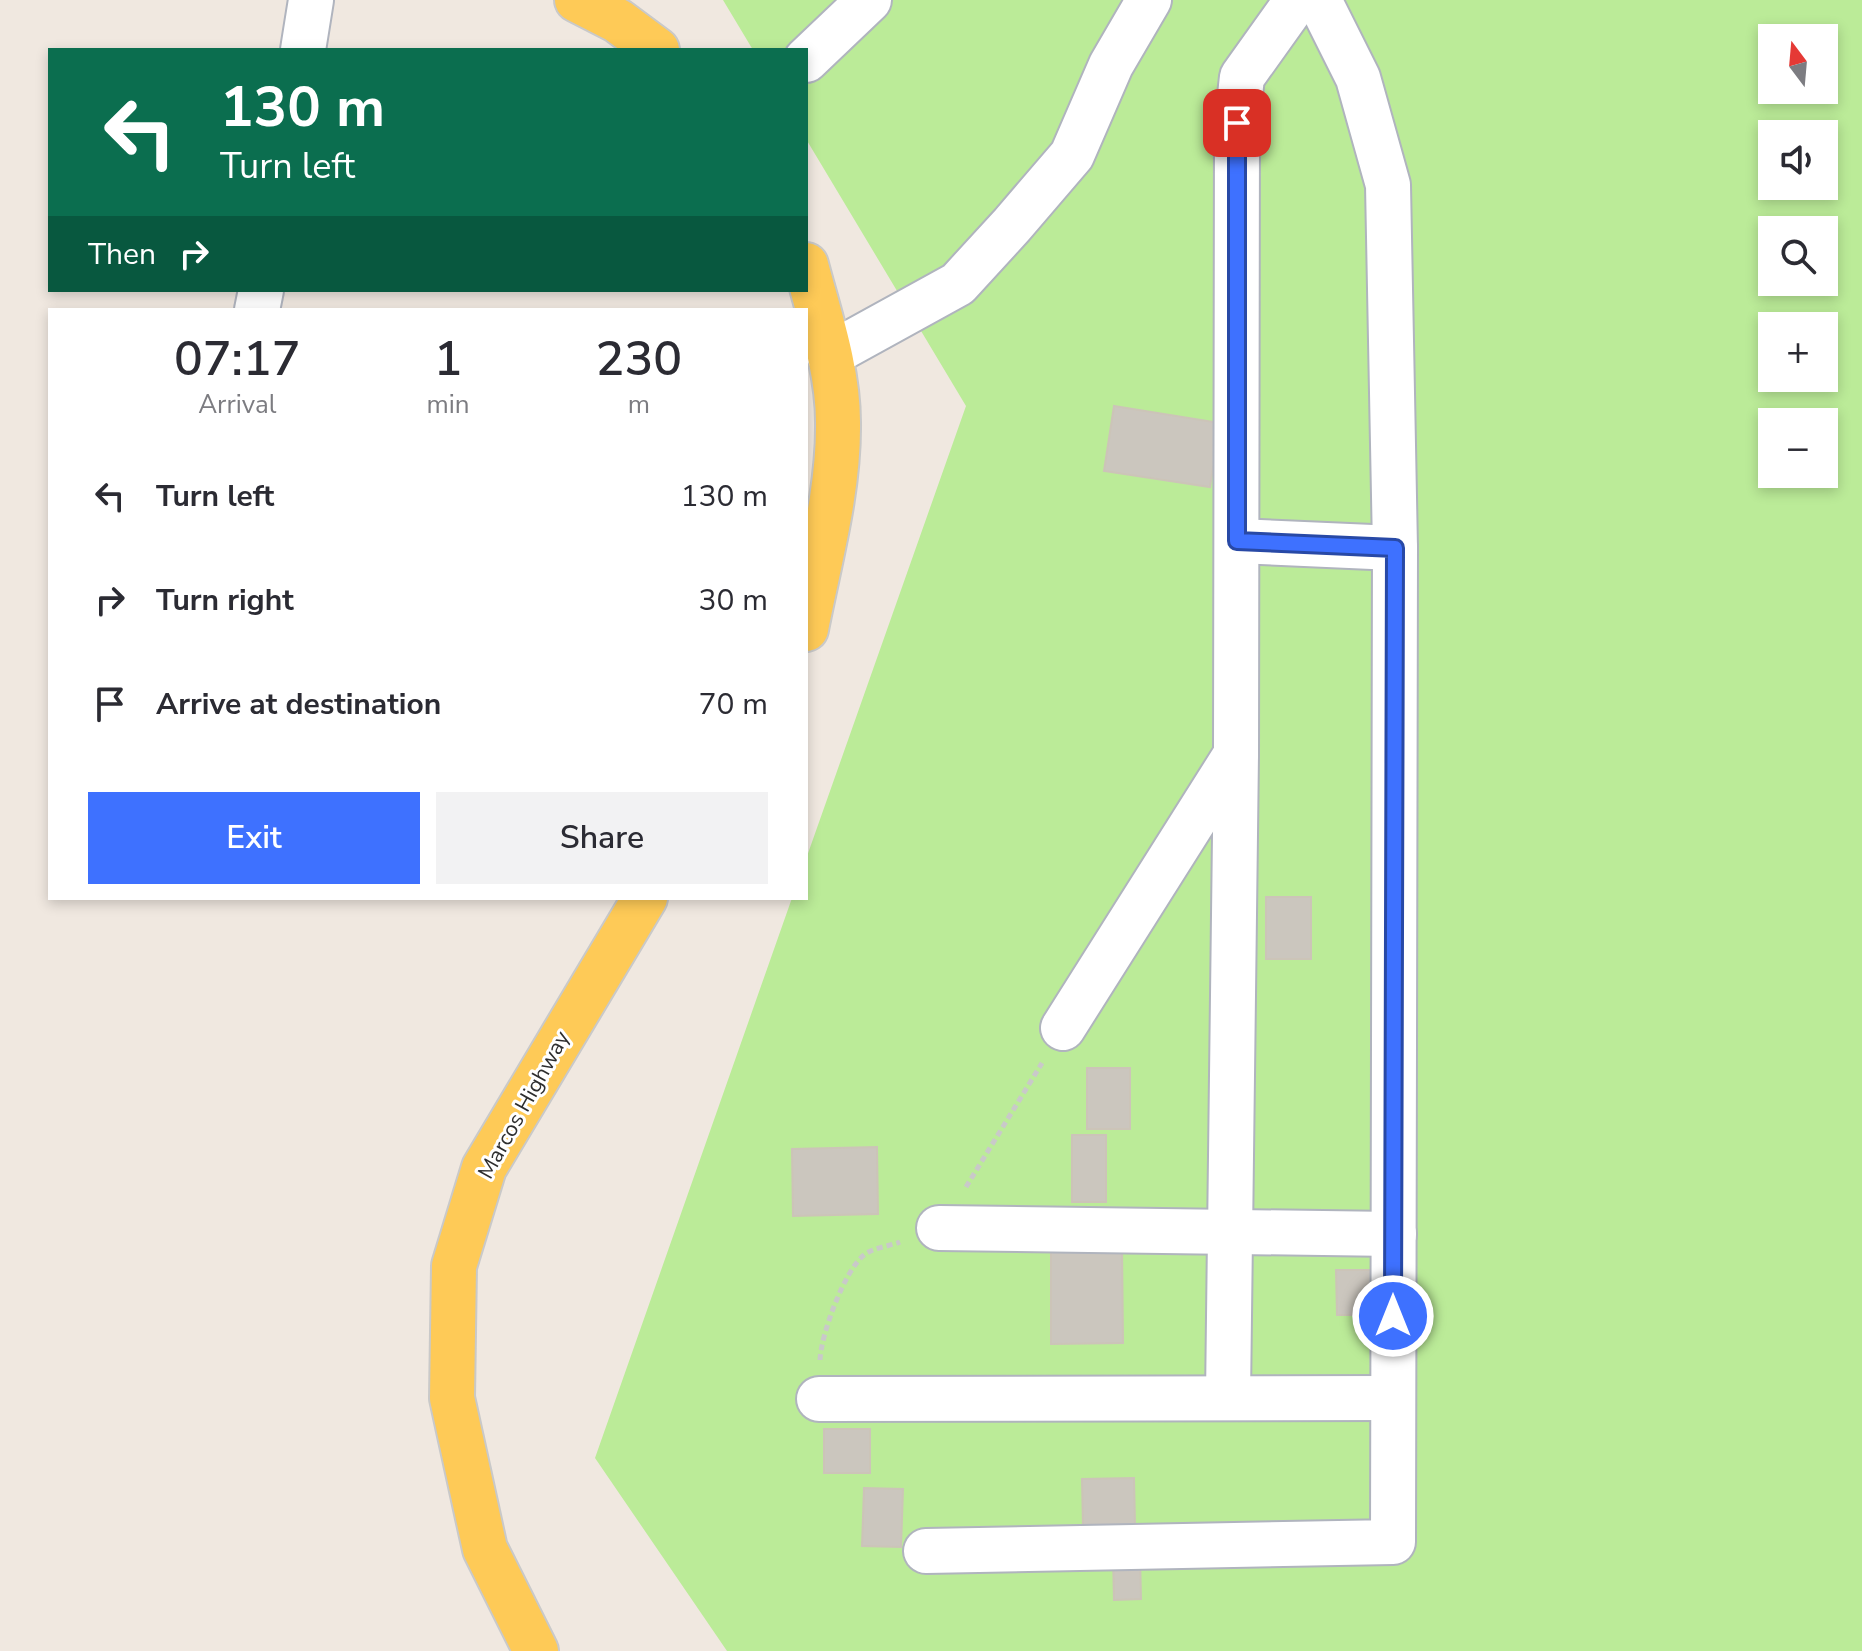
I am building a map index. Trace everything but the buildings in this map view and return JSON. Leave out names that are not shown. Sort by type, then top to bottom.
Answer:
[{"type":"main road","points":[[577,0],[618,21],[654,48]]},
{"type":"main road","points":[[808,273],[829,355],[838,420],[835,484],[808,619]]},
{"type":"main road","name":"Marcos Highway","points":[[536,1651],[485,1549],[452,1398],[454,1266],[484,1168],[644,900]]},
{"type":"street","points":[[303,48],[311,0]]},
{"type":"street","points":[[808,58],[869,0]]},
{"type":"street","points":[[829,355],[958,284],[1012,225],[1072,155],[1111,65],[1149,0]]},
{"type":"street","points":[[1228,1397],[1236,754],[1237,123],[1242,77],[1297,0]]},
{"type":"street","points":[[926,1551],[1393,1542],[1395,548],[1388,185],[1358,78],[1319,0]]},
{"type":"street","points":[[1237,541],[1395,548]]},
{"type":"street","points":[[1063,1028],[1236,754]]},
{"type":"street","points":[[939,1228],[1394,1234]]},
{"type":"street","points":[[819,1399],[1393,1398]]},
{"type":"green space","points":[[723,0],[1862,0],[1862,1651],[727,1651],[595,1458],[791,900],[808,900],[808,853],[966,406],[808,142],[808,48],[752,48]]},
{"type":"route","points":[[1237,123],[1237,541],[1395,548],[1393,1316]]}]
